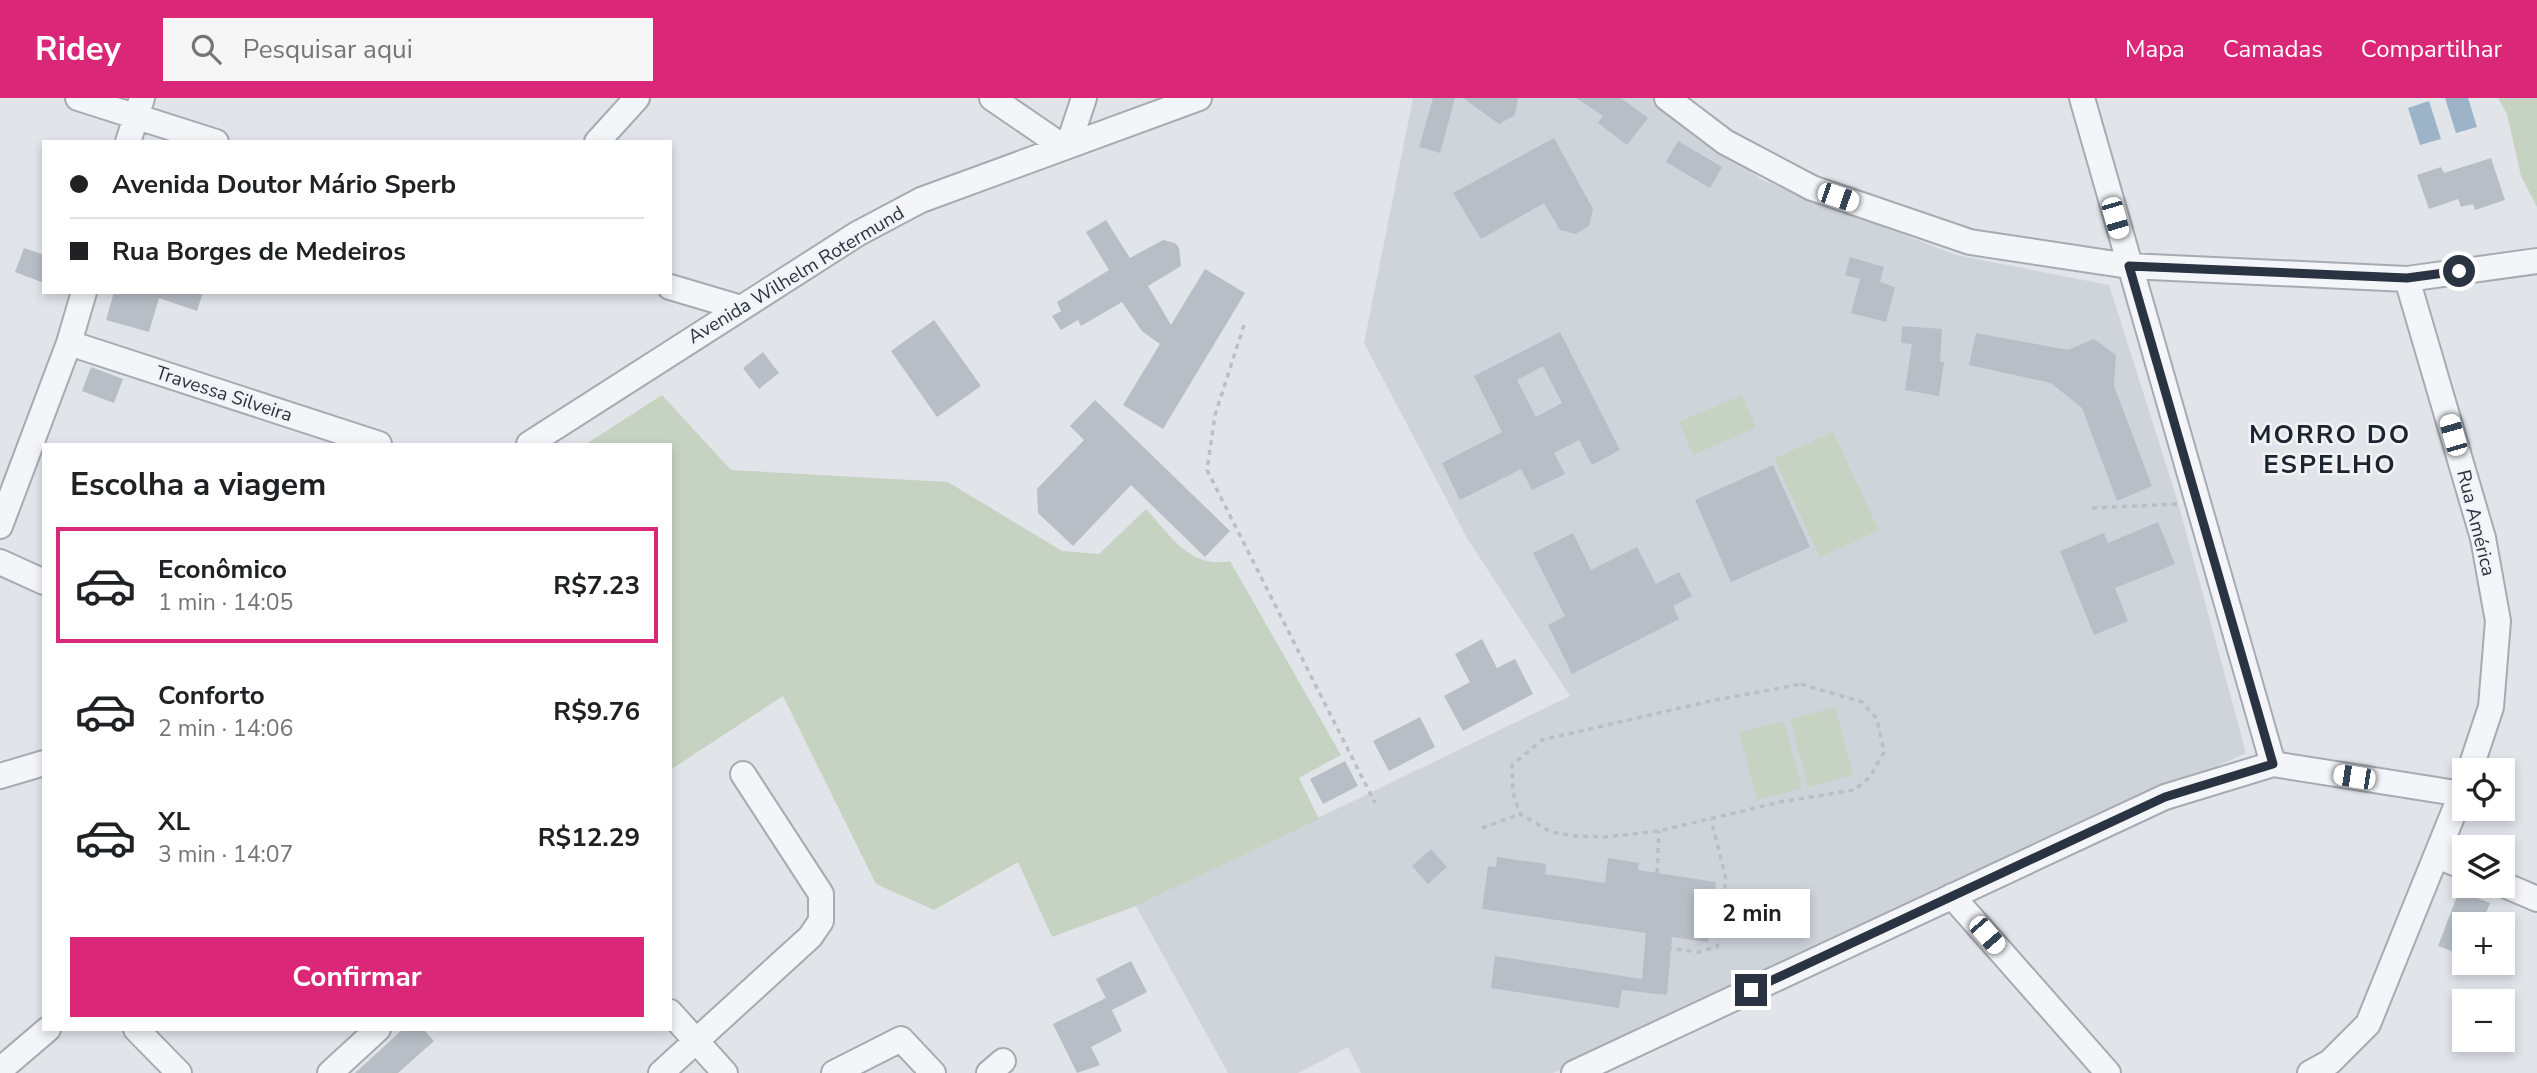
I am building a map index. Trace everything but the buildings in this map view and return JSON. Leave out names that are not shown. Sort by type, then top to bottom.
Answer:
[{"type":"street","points":[[78,98],[139,106],[212,140]]},
{"type":"street","points":[[599,140],[637,98]]},
{"type":"street","points":[[992,98],[1066,145],[1084,98]]},
{"type":"street","name":"Avenida Wilhelm Rotermund","points":[[531,443],[857,234],[921,200],[1199,98]]},
{"type":"street","points":[[1667,98],[1725,142],[1812,188],[1970,242],[2129,266],[2407,278],[2537,261]]},
{"type":"street","points":[[2082,98],[2273,764]]},
{"type":"street","points":[[129,140],[139,106]]},
{"type":"street","name":"Rua América","points":[[2407,278],[2483,538],[2498,621],[2490,707],[2474,758]]},
{"type":"street","points":[[672,288],[741,308]]},
{"type":"street","points":[[0,526],[69,343],[83,294]]},
{"type":"street","name":"Travessa Silveira","points":[[69,343],[376,443]]},
{"type":"street","points":[[0,562],[42,581]]},
{"type":"street","points":[[0,776],[42,764]]},
{"type":"street","points":[[1574,1073],[2165,797],[2273,764],[2452,789]]},
{"type":"street","points":[[661,1073],[810,937],[822,914],[821,894],[743,774]]},
{"type":"street","points":[[2320,1068],[2368,1024],[2452,818]]},
{"type":"street","points":[[2437,856],[2452,862]]},
{"type":"street","points":[[2515,890],[2537,899]]},
{"type":"street","points":[[1952,895],[2108,1073]]},
{"type":"street","points":[[672,1014],[725,1073]]},
{"type":"street","points":[[0,1070],[46,1031]]},
{"type":"street","points":[[138,1031],[179,1073]]},
{"type":"street","points":[[330,1073],[376,1031]]},
{"type":"street","points":[[834,1073],[901,1039],[933,1073]]},
{"type":"path","points":[[1244,325],[1215,415],[1207,470],[1375,803]]},
{"type":"path","points":[[2092,508],[2197,502]]},
{"type":"path","points":[[1801,684],[1862,702],[1877,719],[1884,752],[1870,777],[1854,790],[1780,802],[1711,819],[1659,831],[1604,837],[1551,832],[1520,814],[1513,793],[1512,765],[1542,740],[1706,702],[1801,684]]},
{"type":"path","points":[[1482,828],[1520,814]]},
{"type":"path","points":[[1647,945],[1698,952],[1717,947],[1726,879],[1711,819]]},
{"type":"path","points":[[1657,873],[1659,831]]},
{"type":"shaded area","points":[[1413,98],[1653,98],[1762,180],[1956,255],[2109,285],[2177,499],[2246,753],[1553,1073],[1361,1073],[1348,1047],[1298,1073],[1228,1073],[1136,906],[1570,696],[1467,538],[1364,343]]},
{"type":"green space","points":[[2498,98],[2537,98],[2537,207],[2521,176],[2507,114]]},
{"type":"green space","points":[[662,395],[731,470],[948,482],[1062,551],[1099,554],[1146,509],[1182,548],[1192,555],[1216,562],[1230,561],[1341,755],[1299,778],[1319,819],[1136,906],[1052,937],[1018,862],[934,910],[876,884],[783,696],[672,769],[672,443],[588,443]]},
{"type":"green space","points":[[1742,395],[1756,428],[1693,455],[1679,422]]},
{"type":"green space","points":[[1833,432],[1879,530],[1820,557],[1774,459]]},
{"type":"green space","points":[[1835,707],[1853,775],[1808,787],[1790,719]]},
{"type":"green space","points":[[1784,721],[1802,788],[1757,800],[1739,732]]},
{"type":"water","points":[[2445,98],[2468,98],[2477,127],[2456,133]]},
{"type":"water","points":[[2429,101],[2441,139],[2420,145],[2408,108]]},
{"type":"district","name":"MORRO DO ESPELHO","points":[[2330,449]]},
{"type":"route","points":[[1751,990],[2165,797],[2273,764],[2129,266],[2407,278],[2459,271]]}]
